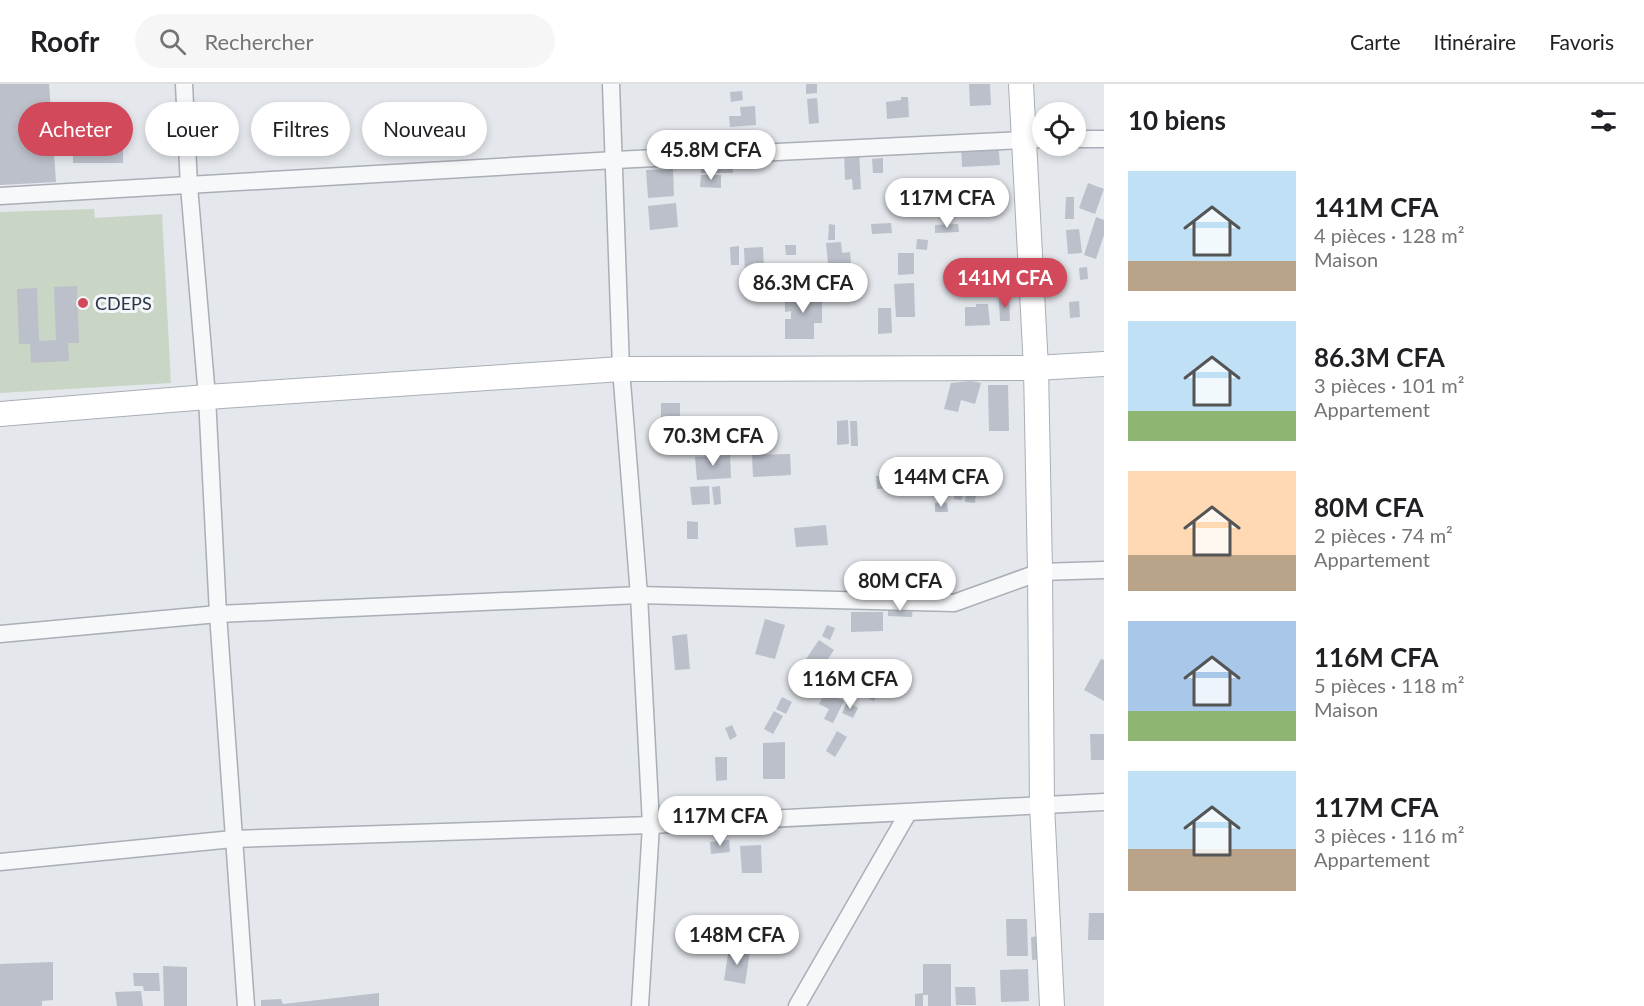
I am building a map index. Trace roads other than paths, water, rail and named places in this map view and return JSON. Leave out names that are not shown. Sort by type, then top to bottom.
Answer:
[{"type":"street","points":[[184,84],[189,186],[207,397],[218,614],[246,1006]]},
{"type":"street","points":[[611,84],[621,369],[639,595],[651,825],[640,1006]]},
{"type":"street","points":[[1021,84],[1032,134]]},
{"type":"street","points":[[0,196],[615,160],[1032,139]]},
{"type":"street","points":[[1086,139],[1104,139]]},
{"type":"street","points":[[1033,156],[1042,805],[1052,1006]]},
{"type":"street","points":[[0,414],[207,397],[621,369],[1036,368],[1104,364]]},
{"type":"street","points":[[0,634],[218,614],[639,595],[954,603],[1040,572],[1104,570]]},
{"type":"street","points":[[0,862],[233,839],[651,825],[1104,801]]},
{"type":"street","points":[[797,1006],[908,813]]},
{"type":"place","name":"CDEPS","points":[[83,303]]}]
